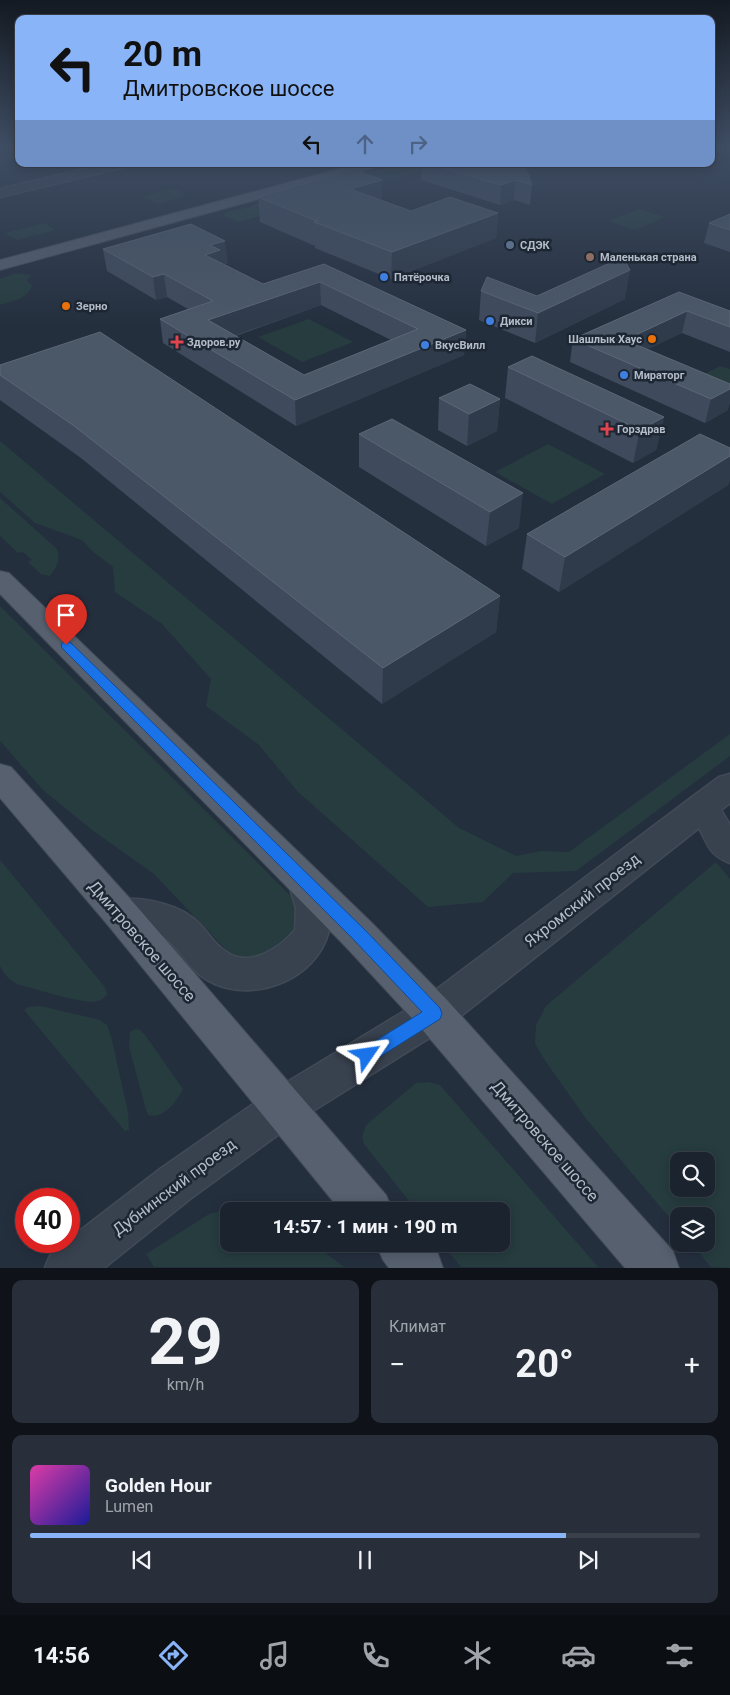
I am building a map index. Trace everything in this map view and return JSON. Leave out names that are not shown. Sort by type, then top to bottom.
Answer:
[{"type":"main road","points":[[0,265],[212,207]]},
{"type":"main road","name":"Дмитровское шоссе","points":[[0,579],[305,881],[434,1014],[656,1268]]},
{"type":"main road","name":"Дмитровское шоссе","points":[[0,776],[120,913],[362,1202]]},
{"type":"main road","points":[[406,1252],[420,1268]]},
{"type":"street","name":"Яхромский проезд","points":[[434,1014],[730,786]]},
{"type":"street","points":[[703,806],[722,840],[730,849]]},
{"type":"street","points":[[120,913],[145,915],[175,925],[213,964],[228,971],[255,975],[271,970],[291,959],[306,944],[314,929],[316,916],[305,881]]},
{"type":"street","points":[[283,1107],[434,1014]]},
{"type":"street","name":"Дубнинский проезд","points":[[66,1268],[175,1184],[283,1107]]},
{"type":"green space","points":[[249,207],[292,207],[239,222],[223,216],[226,212]]},
{"type":"green space","points":[[639,209],[665,217],[635,230],[608,221]]},
{"type":"green space","points":[[44,223],[56,230],[17,240],[5,233]]},
{"type":"green space","points":[[16,273],[31,275],[27,281],[32,285],[30,290],[19,299],[0,305],[0,279]]},
{"type":"green space","points":[[309,319],[353,342],[302,362],[258,337]]},
{"type":"green space","points":[[720,366],[730,369],[730,396],[693,380]]},
{"type":"green space","points":[[0,441],[459,828],[516,856],[541,851],[569,852],[730,734],[730,756],[576,871],[513,873],[483,902],[428,907],[298,792],[259,745],[206,706],[211,679],[162,624],[115,592],[113,567],[91,550],[82,540],[35,523],[0,492]]},
{"type":"green space","points":[[548,444],[605,474],[552,504],[495,472]]},
{"type":"green space","points":[[0,498],[56,548],[59,555],[58,562],[50,576],[41,574],[28,562],[32,560],[23,552],[18,553],[0,536]]},
{"type":"green space","points":[[0,606],[291,896],[297,908],[296,920],[293,931],[281,945],[253,958],[231,955],[154,874],[92,830],[43,790],[0,741]]},
{"type":"green space","points":[[0,860],[105,987],[107,994],[102,999],[92,1002],[83,1001],[48,993],[20,985],[4,973],[0,966]]},
{"type":"green space","points":[[716,862],[730,879],[730,1268],[711,1267],[698,1252],[715,1252],[715,1207],[670,1207],[670,1218],[587,1120],[546,1062],[535,1044],[536,1025],[546,1006]]},
{"type":"green space","points":[[41,1006],[100,1020],[107,1025],[128,1112],[129,1130],[125,1131],[24,1010],[28,1007]]},
{"type":"green space","points":[[135,1029],[140,1030],[145,1035],[183,1089],[173,1104],[159,1115],[148,1115],[146,1110],[129,1047],[130,1032]]},
{"type":"green space","points":[[428,1082],[440,1085],[598,1267],[461,1267],[449,1252],[510,1252],[510,1202],[410,1202],[364,1144],[362,1137],[366,1125],[416,1083]]},
{"type":"green space","points":[[220,1211],[220,1252],[324,1252],[344,1267],[154,1267],[146,1254],[209,1214]]},
{"type":"building","points":[[283,207],[400,207],[411,211],[422,207],[481,207],[498,213],[392,252],[314,222],[317,221]]},
{"type":"building","points":[[730,214],[730,230],[709,223]]},
{"type":"building","points":[[191,224],[225,241],[210,245],[220,250],[205,255],[263,284],[324,264],[466,330],[295,400],[160,319],[213,301],[164,274],[153,277],[103,249]],"holes":[[[320,282],[418,329],[304,375],[208,320]]]},
{"type":"building","points":[[623,257],[630,270],[538,313],[481,291],[487,277],[537,296]]},
{"type":"building","points":[[679,292],[730,311],[730,327],[687,311],[625,340],[730,384],[730,389],[711,399],[573,339]]},
{"type":"building","points":[[100,332],[500,596],[383,668],[73,425],[0,375],[0,365]]},
{"type":"building","points":[[532,356],[664,417],[640,430],[508,367]]},
{"type":"building","points":[[470,384],[500,399],[469,414],[439,398]]},
{"type":"building","points":[[392,419],[523,493],[490,512],[359,434]]},
{"type":"building","points":[[700,434],[730,448],[730,456],[565,557],[527,534]]},
{"type":"place","name":"СДЭК","points":[[510,245]]},
{"type":"place","name":"Маленькая страна","points":[[590,257]]},
{"type":"place","name":"Пятёрочка","points":[[384,277]]},
{"type":"place","name":"Зерно","points":[[66,306]]},
{"type":"place","name":"Дикси","points":[[490,321]]},
{"type":"place","name":"Шашлык Хаус","points":[[652,339]]},
{"type":"place","name":"Здоров.ру","points":[[177,342]]},
{"type":"place","name":"ВкусВилл","points":[[425,345]]},
{"type":"place","name":"Мираторг","points":[[624,375]]},
{"type":"place","name":"Горздрав","points":[[607,429]]},
{"type":"route","points":[[66,645],[359,935],[434,1014],[367,1055]]}]
